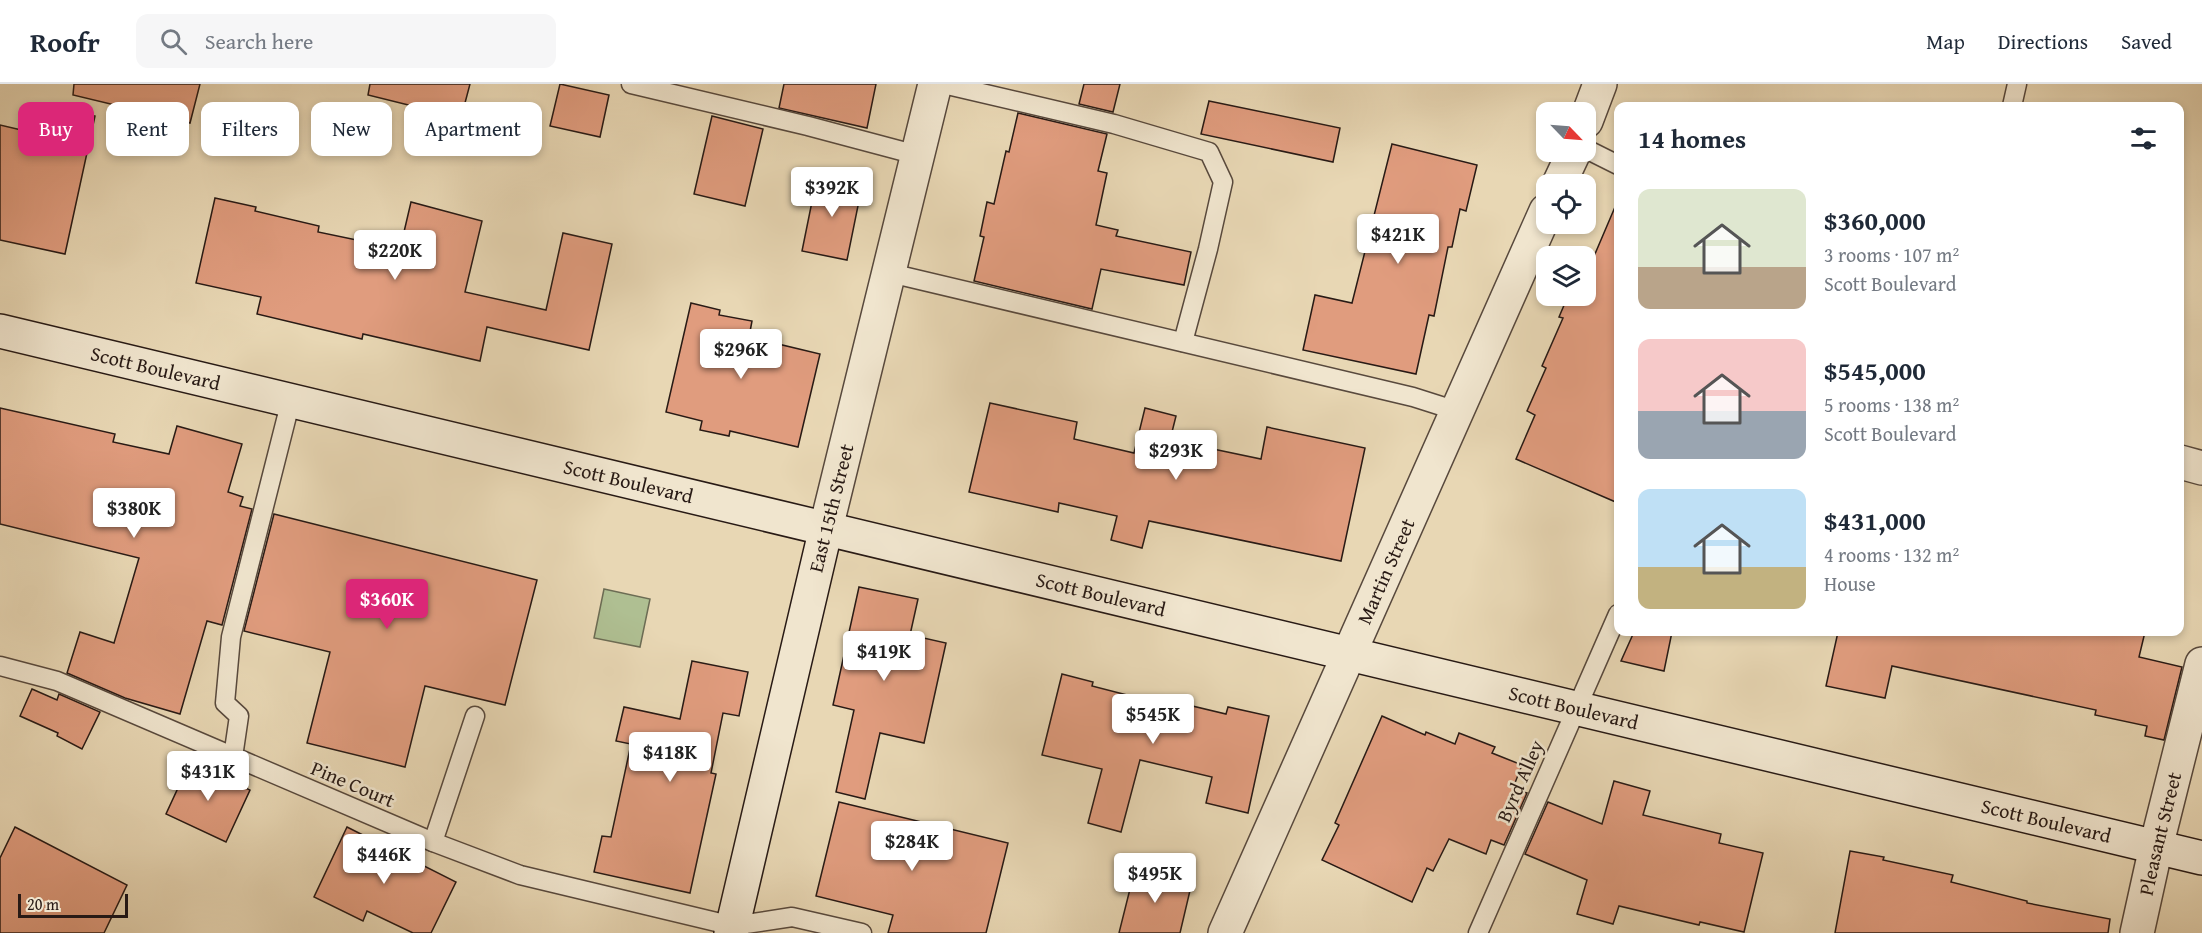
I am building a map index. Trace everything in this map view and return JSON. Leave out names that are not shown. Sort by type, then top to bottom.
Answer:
[{"type":"main road","name":"East 15th Street","points":[[732,929],[826,528],[935,84]]},
{"type":"main road","points":[[1593,102],[1600,84]]},
{"type":"main road","name":"Martin Street","points":[[1226,933],[1536,233]]},
{"type":"main road","name":"Scott Boulevard","points":[[0,331],[2202,858]]},
{"type":"main road","points":[[2184,463],[2202,468]]},
{"type":"main road","name":"Pleasant Street","points":[[2137,933],[2156,846],[2202,664]]},
{"type":"lane","points":[[631,84],[917,154]]},
{"type":"lane","points":[[943,84],[1114,124],[1209,152],[1223,182],[1183,342]]},
{"type":"lane","points":[[2014,102],[2018,84]]},
{"type":"lane","points":[[1596,154],[1614,163]]},
{"type":"lane","points":[[890,273],[1413,397],[1457,411]]},
{"type":"lane","points":[[233,757],[239,716],[225,703],[231,637],[291,400]]},
{"type":"lane","name":"Byrd Alley","points":[[1478,933],[1614,623]]},
{"type":"lane","name":"Pine Court","points":[[0,666],[57,681],[433,842],[520,875],[732,929]]},
{"type":"lane","points":[[433,842],[475,716]]},
{"type":"lane","points":[[732,929],[792,917],[862,933]]},
{"type":"green space","points":[[604,589],[650,599],[640,647],[594,638]]},
{"type":"building","points":[[74,84],[200,84],[190,123],[189,102],[106,103],[73,95]]},
{"type":"building","points":[[370,84],[470,84],[465,102],[404,102],[404,104],[368,95]]},
{"type":"building","points":[[560,84],[609,95],[600,137],[550,126]]},
{"type":"building","points":[[784,84],[876,84],[867,128],[779,108]]},
{"type":"building","points":[[1084,84],[1120,84],[1113,112],[1079,104]]},
{"type":"building","points":[[1209,101],[1340,128],[1333,162],[1201,134]]},
{"type":"building","points":[[1018,113],[1107,134],[1098,171],[1107,173],[1096,225],[1118,230],[1116,236],[1191,252],[1184,285],[1101,269],[1092,309],[974,281],[984,237],[980,236],[987,202],[994,204],[1006,151],[1009,152]]},
{"type":"building","points":[[712,116],[763,129],[745,206],[694,194]]},
{"type":"building","points":[[0,125],[18,129],[18,156],[86,156],[65,254],[0,240]]},
{"type":"building","points":[[1392,144],[1477,165],[1466,211],[1460,209],[1452,247],[1448,247],[1434,316],[1429,315],[1416,374],[1303,350],[1315,295],[1352,303]]},
{"type":"building","points":[[817,177],[862,186],[847,260],[802,251]]},
{"type":"building","points":[[215,198],[256,207],[255,211],[319,226],[318,232],[400,249],[411,202],[482,221],[465,292],[546,310],[563,233],[612,244],[589,350],[487,327],[480,361],[363,334],[362,339],[257,314],[261,297],[196,283]]},
{"type":"building","points":[[1614,209],[1614,501],[1516,459],[1535,415],[1527,411],[1546,368],[1542,366],[1563,318],[1559,317],[1564,306],[1596,306],[1596,252]]},
{"type":"building","points":[[691,303],[720,310],[719,315],[752,321],[749,337],[820,354],[798,447],[730,431],[729,436],[700,430],[702,421],[666,412]]},
{"type":"building","points":[[990,403],[1077,422],[1074,439],[1134,453],[1145,408],[1176,416],[1170,440],[1261,459],[1267,427],[1365,448],[1341,561],[1149,521],[1142,548],[1111,540],[1117,516],[1059,503],[1058,512],[969,492]]},
{"type":"building","points":[[0,408],[115,434],[113,442],[169,454],[177,426],[242,444],[228,492],[243,497],[240,506],[252,509],[222,625],[207,621],[180,714],[125,698],[67,673],[80,632],[114,643],[139,558],[0,524]]},
{"type":"building","points":[[274,514],[537,580],[505,705],[425,686],[405,767],[307,743],[330,652],[244,631]]},
{"type":"building","points":[[859,587],[918,599],[910,635],[946,643],[924,743],[880,733],[865,799],[836,792],[854,710],[833,705]]},
{"type":"building","points":[[1632,636],[1671,636],[1664,671],[1621,661]]},
{"type":"building","points":[[1837,636],[2144,636],[2139,657],[2182,667],[2164,740],[2145,736],[2147,726],[2095,715],[2096,710],[1892,666],[1885,698],[1826,686]]},
{"type":"building","points":[[692,661],[748,672],[739,716],[723,713],[711,773],[716,774],[690,893],[594,872],[602,836],[611,837],[631,744],[616,741],[624,707],[680,719]]},
{"type":"building","points":[[1062,674],[1093,682],[1092,686],[1162,704],[1163,699],[1226,714],[1228,707],[1269,716],[1248,813],[1206,803],[1212,777],[1140,760],[1121,832],[1088,823],[1102,769],[1042,755]]},
{"type":"building","points":[[32,689],[57,700],[59,694],[100,712],[82,749],[57,736],[58,733],[20,716]]},
{"type":"building","points":[[1382,716],[1425,735],[1426,732],[1455,744],[1459,733],[1495,747],[1492,753],[1522,765],[1513,788],[1527,793],[1504,845],[1491,840],[1486,854],[1449,839],[1433,871],[1427,868],[1412,902],[1322,860],[1339,825],[1335,823]]},
{"type":"building","points":[[190,762],[250,790],[226,842],[166,814]]},
{"type":"building","points":[[1614,781],[1650,791],[1643,815],[1721,834],[1719,843],[1763,853],[1744,932],[1700,922],[1699,925],[1619,906],[1613,924],[1577,914],[1587,880],[1525,854],[1548,802],[1602,824]]},
{"type":"building","points":[[839,802],[1008,843],[986,933],[888,933],[893,915],[816,896]]},
{"type":"building","points":[[15,827],[127,885],[104,933],[0,933],[0,858]]},
{"type":"building","points":[[347,827],[456,882],[431,933],[413,933],[367,911],[363,921],[314,897]]},
{"type":"building","points":[[1850,851],[1884,857],[1883,860],[1953,875],[1951,882],[2027,901],[2027,903],[2110,919],[2108,933],[1835,933]]},
{"type":"building","points":[[1135,869],[1192,882],[1180,933],[1119,933]]}]
